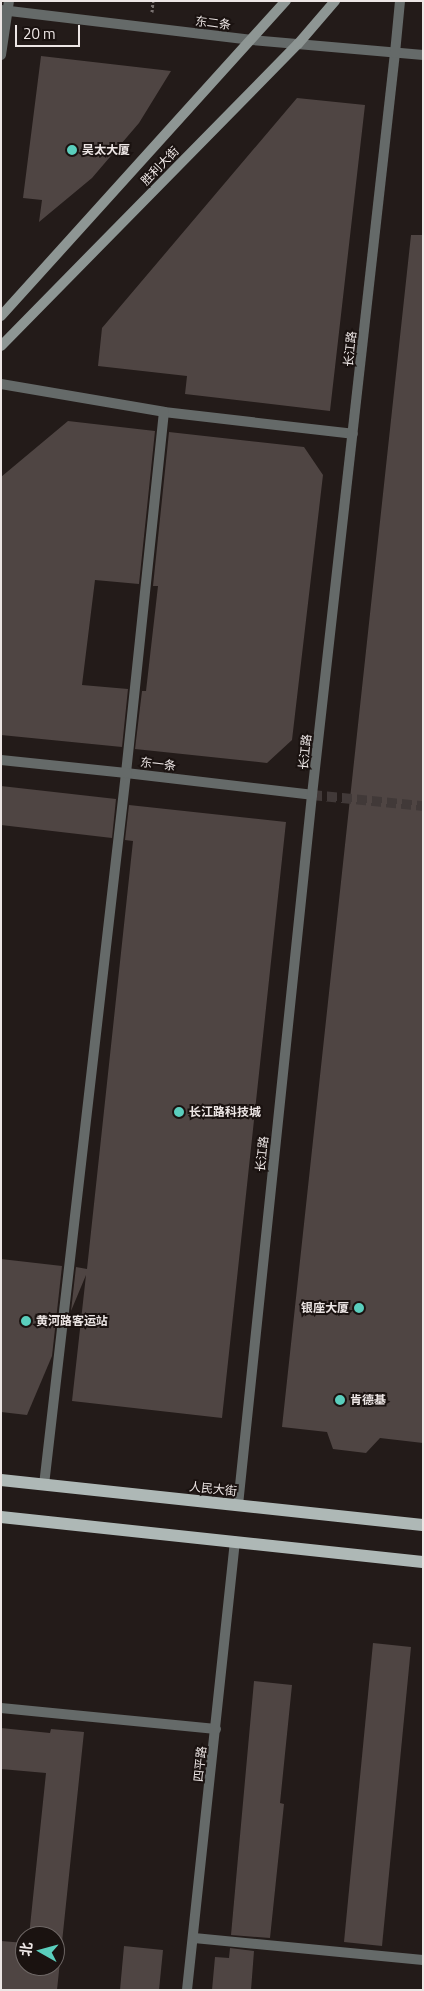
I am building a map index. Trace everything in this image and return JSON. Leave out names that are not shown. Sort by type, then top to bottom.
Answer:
[{"type":"main road","name":"胜利大街","points":[[1,316],[286,1]]},
{"type":"main road","name":"胜利大街","points":[[1,346],[298,44],[335,1]]},
{"type":"main road","name":"人民大街","points":[[1,1480],[423,1525]]},
{"type":"main road","points":[[1,1517],[423,1562]]},
{"type":"street","name":"长江路","points":[[238,1505],[312,795],[400,1]]},
{"type":"street","name":"东二条","points":[[6,7],[252,40],[423,55]]},
{"type":"street","points":[[1,55],[6,7]]},
{"type":"street","points":[[1,384],[164,412],[353,434]]},
{"type":"street","points":[[44,1484],[126,773],[164,412]]},
{"type":"street","name":"东一条","points":[[1,760],[312,795]]},
{"type":"street","name":"四平路","points":[[187,1990],[236,1542]]},
{"type":"street","points":[[1,1708],[216,1729]]},
{"type":"street","points":[[194,1938],[423,1960]]},
{"type":"building","name":"吴太大厦","points":[[41,56],[171,71],[139,123],[92,178],[39,222],[42,200],[23,198]]},
{"type":"building","points":[[297,98],[365,105],[330,411],[185,394],[187,376],[98,366],[102,328]]},
{"type":"building","points":[[411,235],[423,235],[423,1443],[380,1438],[366,1453],[333,1449],[327,1432],[282,1427]]},
{"type":"building","points":[[68,421],[155,431],[139,584],[95,580],[82,685],[128,689],[122,747],[1,735],[1,477]]},
{"type":"building","points":[[169,432],[304,447],[323,475],[292,740],[267,763],[135,749],[142,691],[146,691],[158,586],[153,586]]},
{"type":"building","points":[[1,786],[116,799],[112,838],[1,825]]},
{"type":"building","name":"长江路科技城","points":[[129,805],[286,822],[222,1418],[72,1401],[86,1275],[71,1311],[76,1267],[87,1269],[133,841],[125,840]]},
{"type":"building","name":"黄河路客运站","points":[[1,1259],[62,1266],[52,1356],[27,1415],[1,1412]]},
{"type":"building","points":[[373,1643],[411,1647],[382,1946],[344,1942]]},
{"type":"building","points":[[254,1681],[292,1685],[280,1803],[284,1804],[270,1938],[231,1935]]},
{"type":"building","points":[[1,1728],[50,1733],[51,1729],[84,1732],[64,1926],[30,1926],[46,1773],[1,1769]]},
{"type":"building","points":[[1,1941],[15,1942],[15,1976],[58,1976],[57,1990],[1,1990]]},
{"type":"building","points":[[124,1946],[163,1950],[159,1990],[120,1990]]},
{"type":"building","points":[[230,1948],[254,1951],[251,1990],[212,1990],[215,1957],[229,1958]]},
{"type":"tunnel","points":[[312,795],[423,806]]},
{"type":"place","name":"吴太大厦","points":[[72,150]]},
{"type":"place","name":"长江路科技城","points":[[179,1112]]},
{"type":"place","name":"银座大厦","points":[[359,1308]]},
{"type":"place","name":"黄河路客运站","points":[[26,1321]]},
{"type":"place","name":"肯德基","points":[[340,1400]]}]
